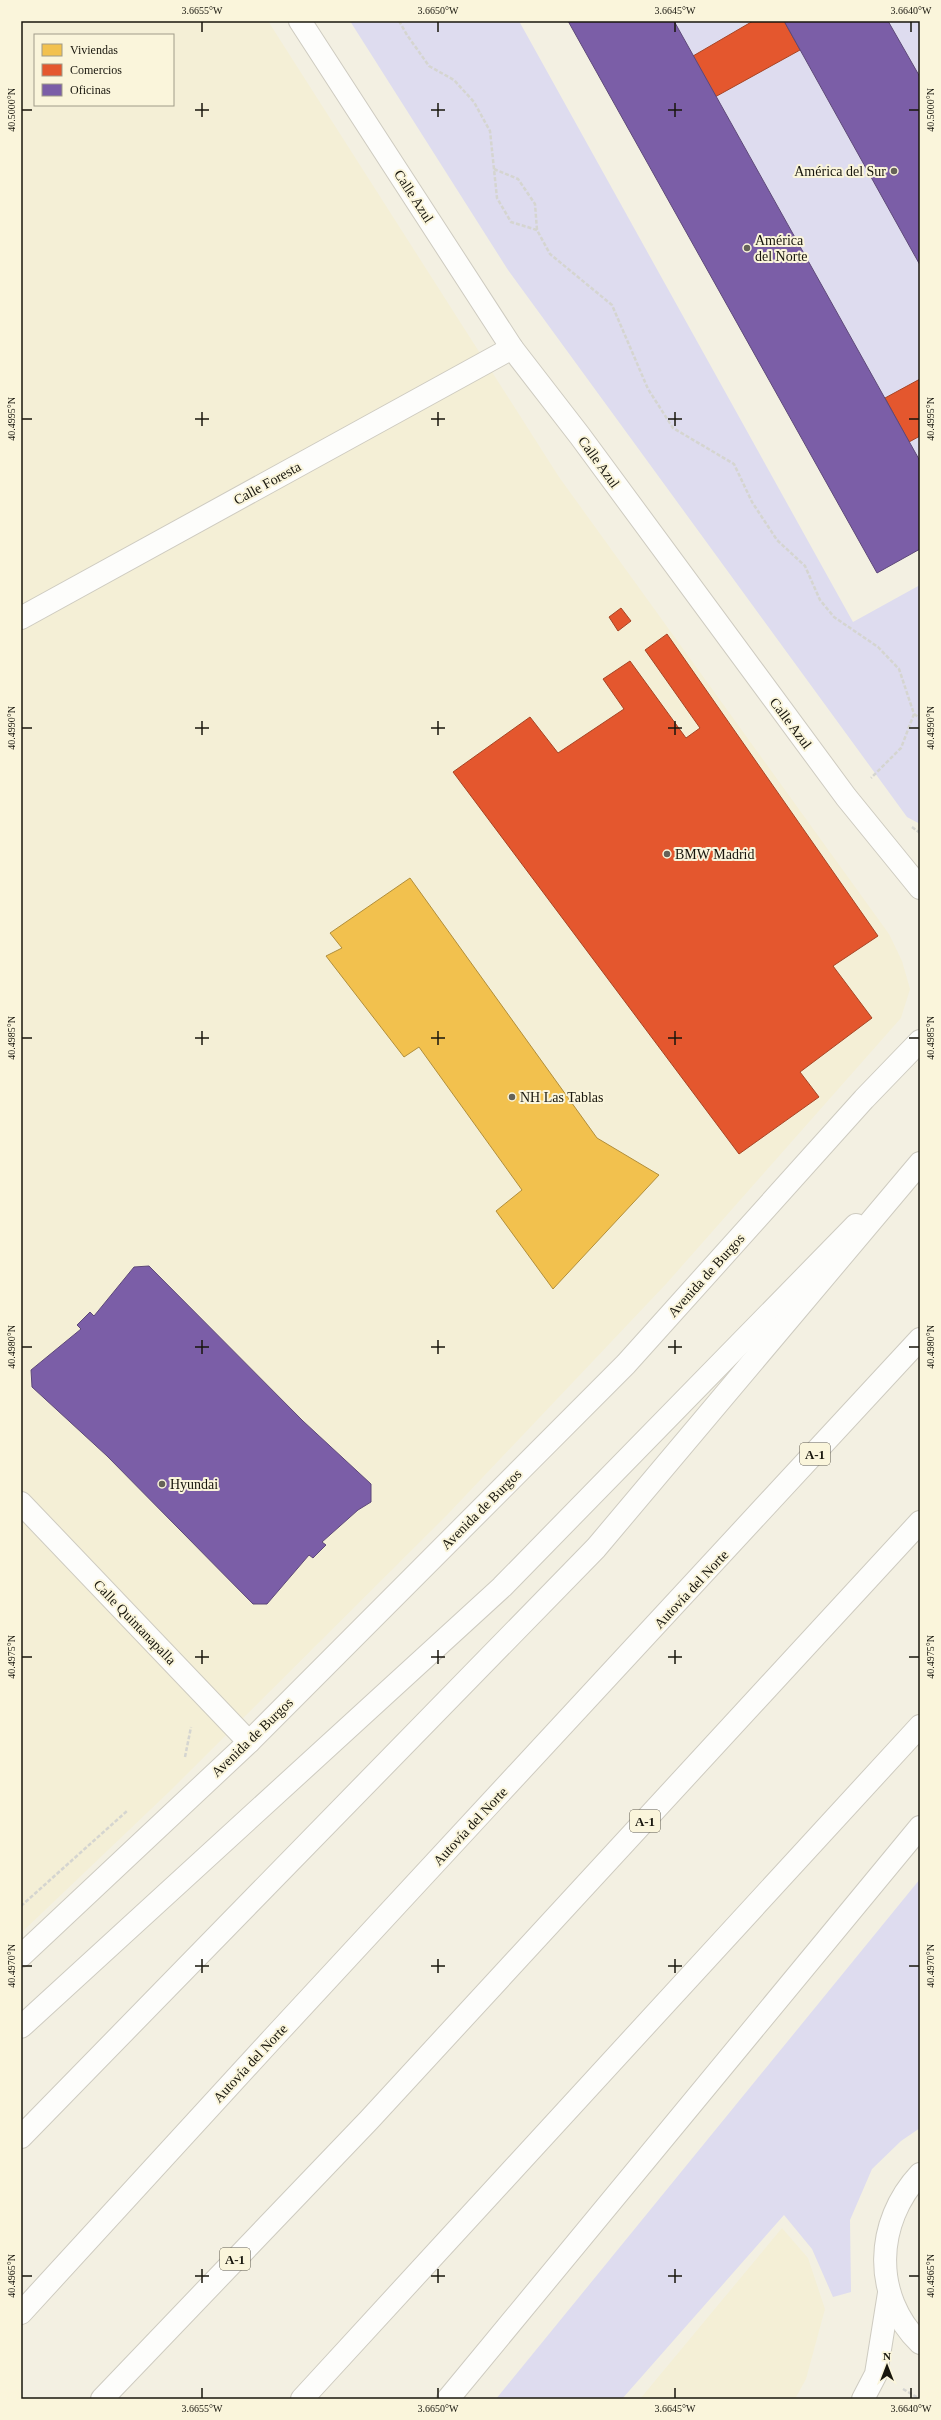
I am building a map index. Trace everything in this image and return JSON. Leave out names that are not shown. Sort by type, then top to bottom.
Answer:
[{"type":"main road","name":"Calle Azul","points":[[300,21],[512,348],[580,436],[846,797],[920,888]]},
{"type":"main road","name":"Calle Foresta","points":[[21,618],[512,348]]},
{"type":"main road","name":"Avenida de Burgos","points":[[21,1956],[248,1742],[626,1364],[864,1099],[920,1041]]},
{"type":"main road","points":[[21,2026],[502,1587],[920,1161]]},
{"type":"main road","points":[[21,2137],[596,1548],[920,1161]]},
{"type":"main road","name":"Autovía del Norte","points":[[21,2313],[273,2038],[920,1340]]},
{"type":"main road","name":"Calle Quintanapalla","points":[[21,1503],[248,1742]]},
{"type":"main road","name":"A-1","points":[[102,2399],[369,2120],[920,1522]]},
{"type":"main road","points":[[302,2399],[920,1726]]},
{"type":"main road","points":[[448,2399],[920,1827]]},
{"type":"main road","points":[[920,2174],[907,2189],[890,2221],[884,2257],[889,2293],[898,2314],[910,2333],[920,2343]]},
{"type":"main road","points":[[863,2399],[876,2374],[889,2293]]},
{"type":"path","points":[[399,21],[407,35],[430,66],[454,80],[474,102],[490,131],[497,198],[511,222],[537,230]]},
{"type":"path","points":[[494,169],[518,179],[535,204],[537,230],[550,254],[612,305],[648,389],[673,428],[734,464],[752,502],[777,540],[805,566],[820,600],[834,617],[878,647],[899,669],[914,714],[920,718]]},
{"type":"path","points":[[870,779],[901,748],[914,714]]},
{"type":"path","points":[[185,1758],[192,1724]]},
{"type":"path","points":[[21,1906],[132,1806]]},
{"type":"shaded area","points":[[21,21],[268,21],[559,477],[889,934],[902,961],[910,989],[901,1018],[666,1284],[447,1515],[172,1789],[21,1933]]},
{"type":"shaded area","points":[[350,21],[519,21],[853,622],[920,585],[920,824],[907,817],[508,270]]},
{"type":"shaded area","points":[[674,21],[784,21],[920,265],[920,461]]},
{"type":"shaded area","points":[[888,21],[920,21],[920,77]]},
{"type":"shaded area","points":[[920,1879],[920,2128],[901,2141],[872,2169],[850,2220],[851,2292],[833,2297],[812,2249],[784,2215],[622,2399],[496,2399]]},
{"type":"shaded area","points":[[782,2228],[808,2258],[825,2309],[806,2379],[795,2399],[640,2399]]},
{"type":"building: Viviendas","name":"NH Las Tablas","points":[[410,878],[597,1138],[659,1175],[553,1289],[496,1211],[522,1190],[419,1047],[404,1057],[326,956],[342,948],[330,933]]},
{"type":"building: Comercios","points":[[753,21],[784,21],[800,50],[715,97],[693,56]]},
{"type":"building: Comercios","points":[[920,379],[920,436],[909,442],[885,398]]},
{"type":"building: Comercios","points":[[621,608],[631,621],[618,631],[609,617]]},
{"type":"building: Comercios","name":"BMW Madrid","points":[[667,634],[878,936],[833,966],[872,1018],[800,1072],[819,1097],[739,1154],[453,772],[530,717],[558,753],[624,709],[603,679],[630,661],[686,738],[700,728],[645,650]]},
{"type":"building: Oficinas","name":"América del Norte","points":[[568,21],[674,21],[920,461],[920,549],[877,573]]},
{"type":"building: Oficinas","name":"América del Sur","points":[[784,21],[888,21],[920,77],[920,265]]},
{"type":"building: Oficinas","points":[[149,1266],[303,1421],[371,1484],[371,1502],[358,1510],[322,1542],[326,1545],[313,1558],[309,1555],[267,1604],[253,1604],[107,1456],[32,1387],[31,1370],[81,1329],[77,1325],[90,1312],[94,1316],[134,1267]]},
{"type":"place","name":"América del Sur","points":[[894,171]]},
{"type":"place","name":"América del Norte","points":[[747,248]]},
{"type":"place","name":"BMW Madrid","points":[[667,854]]},
{"type":"place","name":"NH Las Tablas","points":[[512,1097]]},
{"type":"place","name":"Hyundai","points":[[162,1484]]}]
